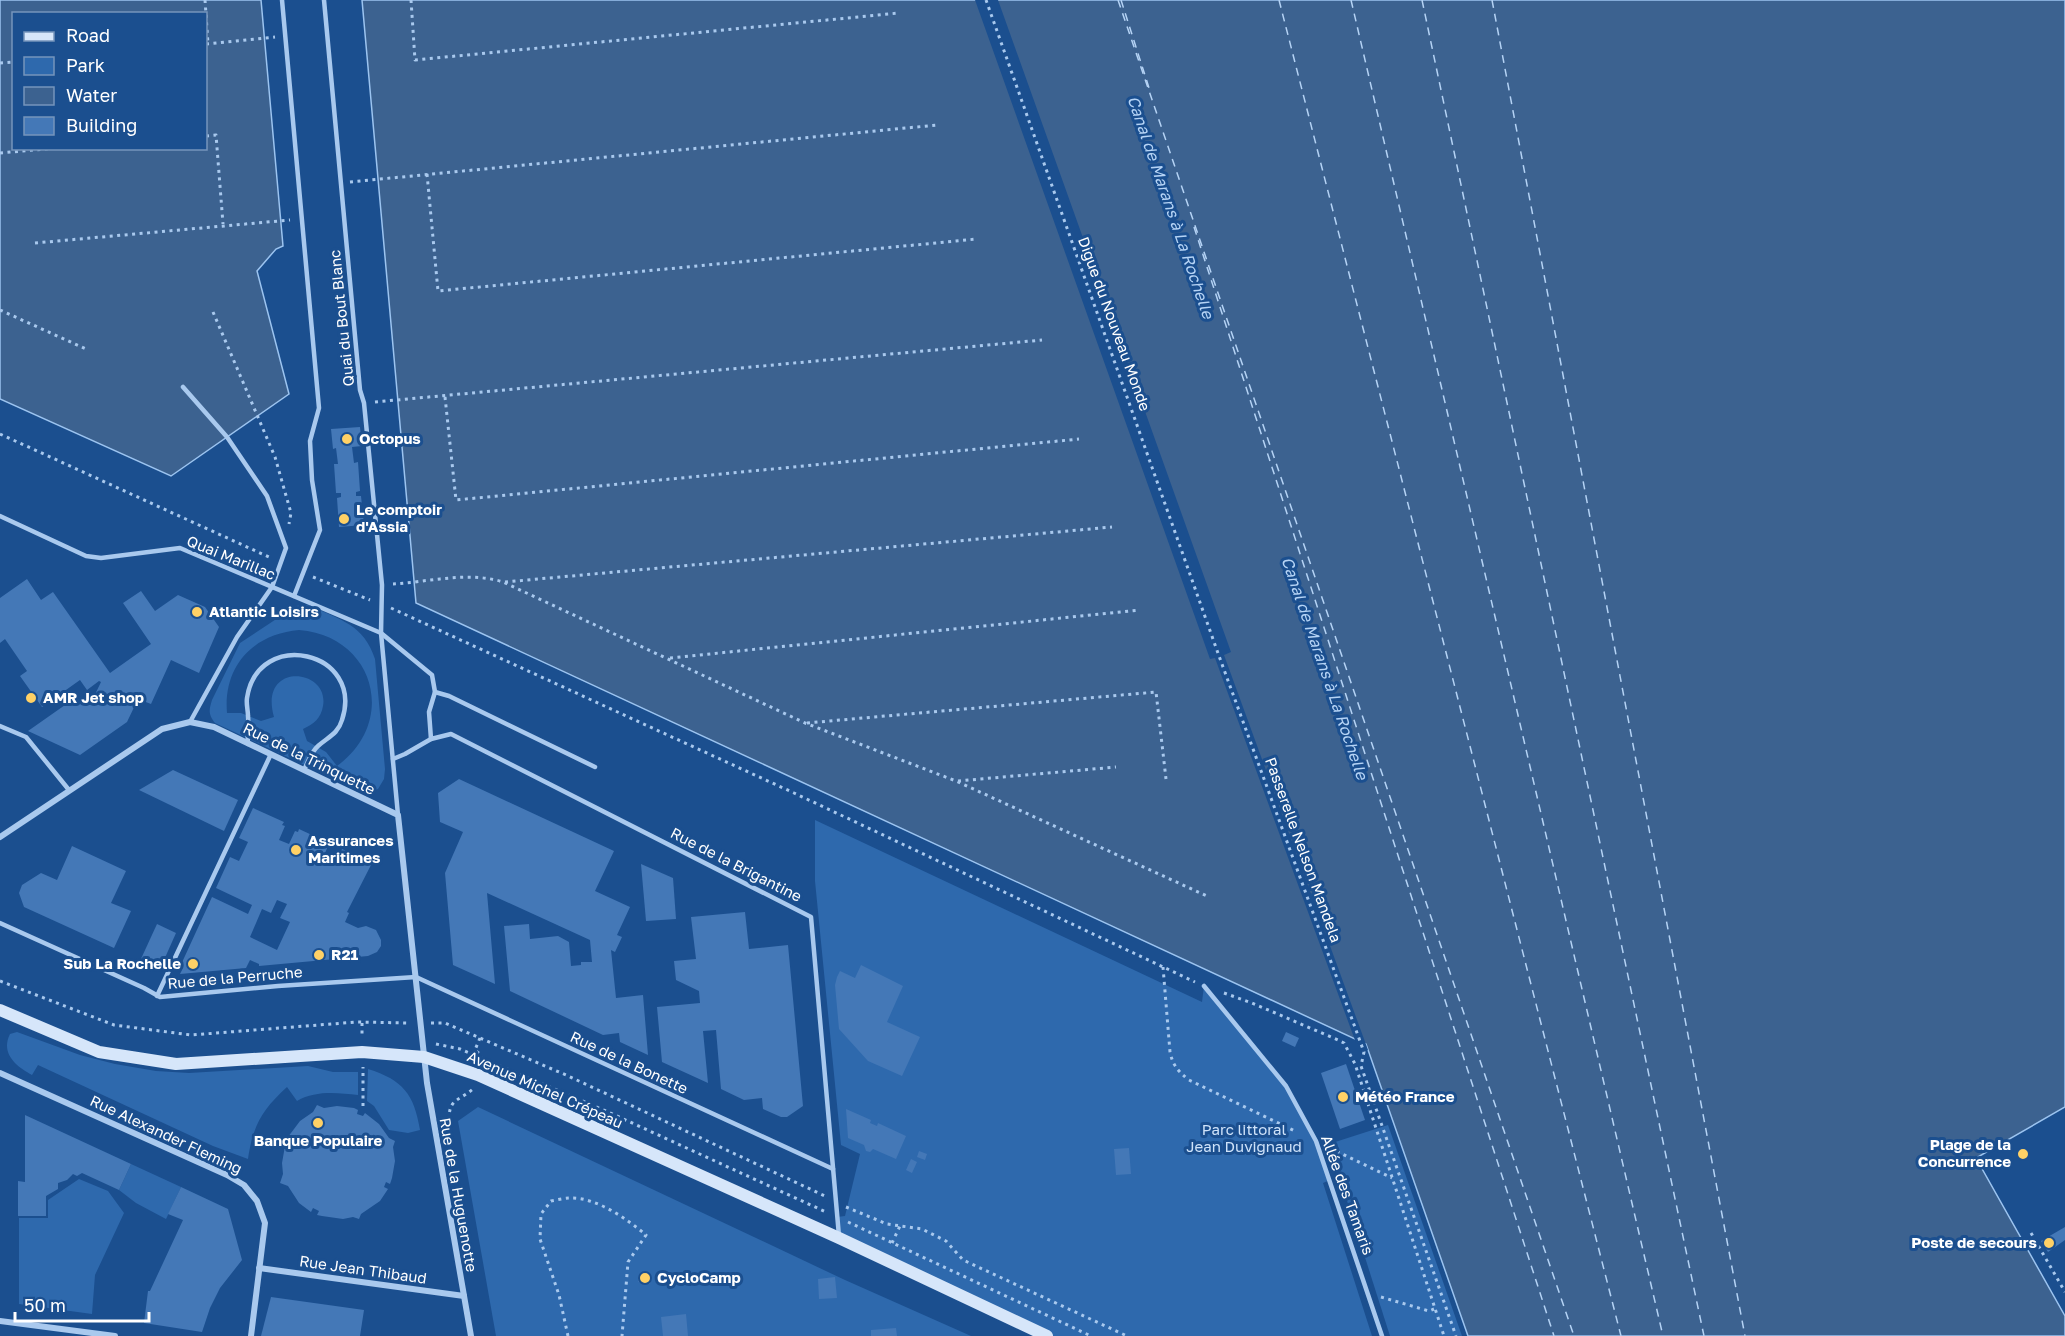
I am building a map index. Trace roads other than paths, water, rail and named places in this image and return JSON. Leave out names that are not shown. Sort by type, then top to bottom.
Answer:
[{"type":"street","name":"Rue de la Trinquette","points":[[0,837],[162,729],[190,722],[214,727],[398,815]]},
{"type":"street","points":[[398,815],[424,1057]]},
{"type":"street","name":"Avenue Michel Crépeau","points":[[0,1010],[99,1052],[176,1064],[362,1052],[424,1057],[478,1075],[839,1238],[1047,1336]]},
{"type":"street","name":"Rue de la Huguenotte","points":[[424,1057],[454,1246],[471,1336]]},
{"type":"street","name":"Rue Alexander Fleming","points":[[0,1073],[227,1175],[244,1185],[257,1201],[265,1223],[250,1336]]},
{"type":"street","name":"Rue Jean Thibaud","points":[[259,1268],[464,1296]]},
{"type":"street","points":[[0,1320],[115,1336]]},
{"type":"lane","name":"Quai du Bout Blanc","points":[[282,0],[319,408],[310,441],[312,480],[320,530],[294,596]]},
{"type":"lane","name":"Quai du Bout Blanc","points":[[324,0],[383,604],[381,633],[398,815]]},
{"type":"lane","points":[[183,387],[227,437],[267,496],[285,548],[272,586],[237,637],[190,722]]},
{"type":"lane","name":"Quai Marillac","points":[[0,516],[86,556],[101,558],[180,548],[381,633],[432,675],[435,692]]},
{"type":"lane","points":[[249,744],[247,699],[251,684],[260,670],[270,661],[290,654],[307,655],[324,662],[335,672],[343,687],[346,705],[342,722],[333,735],[316,747],[304,770]]},
{"type":"lane","points":[[431,739],[429,712],[435,692],[449,696],[595,767]]},
{"type":"lane","points":[[0,726],[26,737],[69,790]]},
{"type":"lane","name":"Rue de la Brigantine","points":[[393,759],[431,739],[451,734],[811,917],[839,1238]]},
{"type":"lane","points":[[157,996],[271,754]]},
{"type":"lane","name":"Rue de la Perruche","points":[[0,923],[160,997],[416,977]]},
{"type":"lane","name":"Rue de la Bonette","points":[[416,977],[833,1169]]},
{"type":"lane","name":"Allée des Tamaris","points":[[1204,986],[1286,1086],[1316,1142],[1382,1336]]},
{"type":"water","points":[[0,0],[261,0],[283,246],[276,249],[257,271],[289,394],[171,476],[0,399]]},
{"type":"water","name":"Canal de Marans à La Rochelle","points":[[362,0],[2065,0],[2065,1107],[1976,1158],[2065,1316],[2065,1336],[1468,1336],[1366,1044],[416,603]]},
{"type":"place","name":"Octopus","points":[[347,439]]},
{"type":"place","name":"Le comptoir d'Assia","points":[[344,519]]},
{"type":"place","name":"Atlantic Loisirs","points":[[197,612]]},
{"type":"place","name":"AMR Jet shop","points":[[31,698]]},
{"type":"place","name":"Assurances Maritimes","points":[[296,850]]},
{"type":"place","name":"R21","points":[[319,955]]},
{"type":"place","name":"Sub La Rochelle","points":[[193,964]]},
{"type":"place","name":"Météo France","points":[[1343,1097]]},
{"type":"place","name":"Banque Populaire","points":[[318,1123]]},
{"type":"place","name":"Plage de la Concurrence","points":[[2023,1154]]},
{"type":"place","name":"Poste de secours","points":[[2049,1243]]},
{"type":"place","name":"CycloCamp","points":[[645,1278]]},
{"type":"park label","name":"Parc littoral Jean Duvignaud","points":[[1244,1138]]}]
